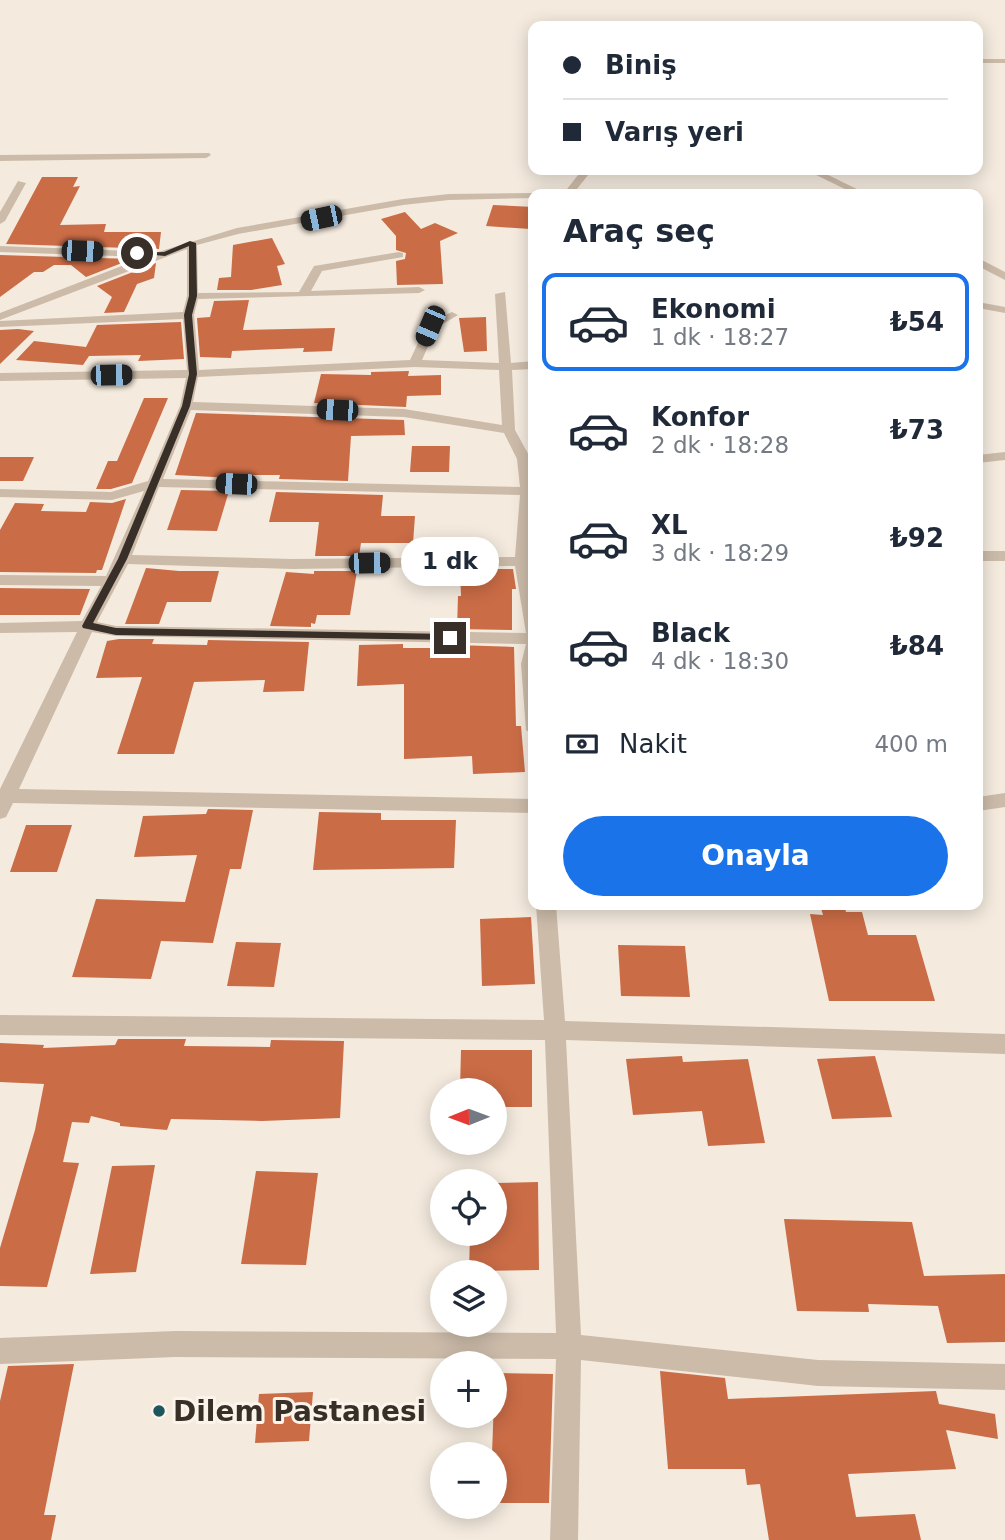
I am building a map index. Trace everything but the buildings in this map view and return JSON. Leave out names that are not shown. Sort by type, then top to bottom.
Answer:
[{"type":"street","points":[[983,61],[1005,61]]},
{"type":"street","points":[[0,158],[206,155]]},
{"type":"street","points":[[572,189],[583,175]]},
{"type":"street","points":[[822,175],[851,189]]},
{"type":"street","points":[[0,221],[21,183]]},
{"type":"street","points":[[0,317],[25,305],[192,243],[237,232],[403,202],[449,197],[528,195]]},
{"type":"street","points":[[192,243],[193,296],[188,315],[193,374],[186,406],[157,482],[122,559],[2,801],[528,806]]},
{"type":"street","points":[[0,249],[165,254]]},
{"type":"street","points":[[303,295],[318,268],[399,255]]},
{"type":"street","points":[[983,264],[1005,277]]},
{"type":"street","points":[[193,296],[419,290]]},
{"type":"street","points":[[501,294],[509,430],[528,458]]},
{"type":"street","points":[[983,306],[1005,310]]},
{"type":"street","points":[[0,324],[188,315]]},
{"type":"street","points":[[415,363],[430,326],[452,315]]},
{"type":"street","points":[[0,377],[193,374],[415,363],[528,365]]},
{"type":"street","points":[[186,406],[404,414],[509,430]]},
{"type":"street","points":[[983,458],[1005,456]]},
{"type":"street","points":[[122,559],[292,564],[528,561],[528,475]]},
{"type":"street","points":[[0,494],[112,496],[157,482],[527,491]]},
{"type":"street","points":[[983,556],[1005,556]]},
{"type":"street","points":[[0,580],[109,581]]},
{"type":"street","points":[[0,628],[87,626],[116,631],[528,639]]},
{"type":"street","points":[[983,803],[1005,800]]},
{"type":"street","points":[[546,910],[555,1030],[569,1346],[564,1540]]},
{"type":"street","points":[[0,1025],[555,1030],[1005,1044]]},
{"type":"street","points":[[0,1351],[176,1344],[569,1346],[818,1373],[1005,1377]]},
{"type":"place","name":"Dilem Pastanesi","points":[[159,1411]]},
{"type":"route","points":[[137,253],[165,254],[192,243],[193,296],[188,315],[193,374],[186,406],[157,482],[122,559],[87,626],[116,631],[450,638]]}]
